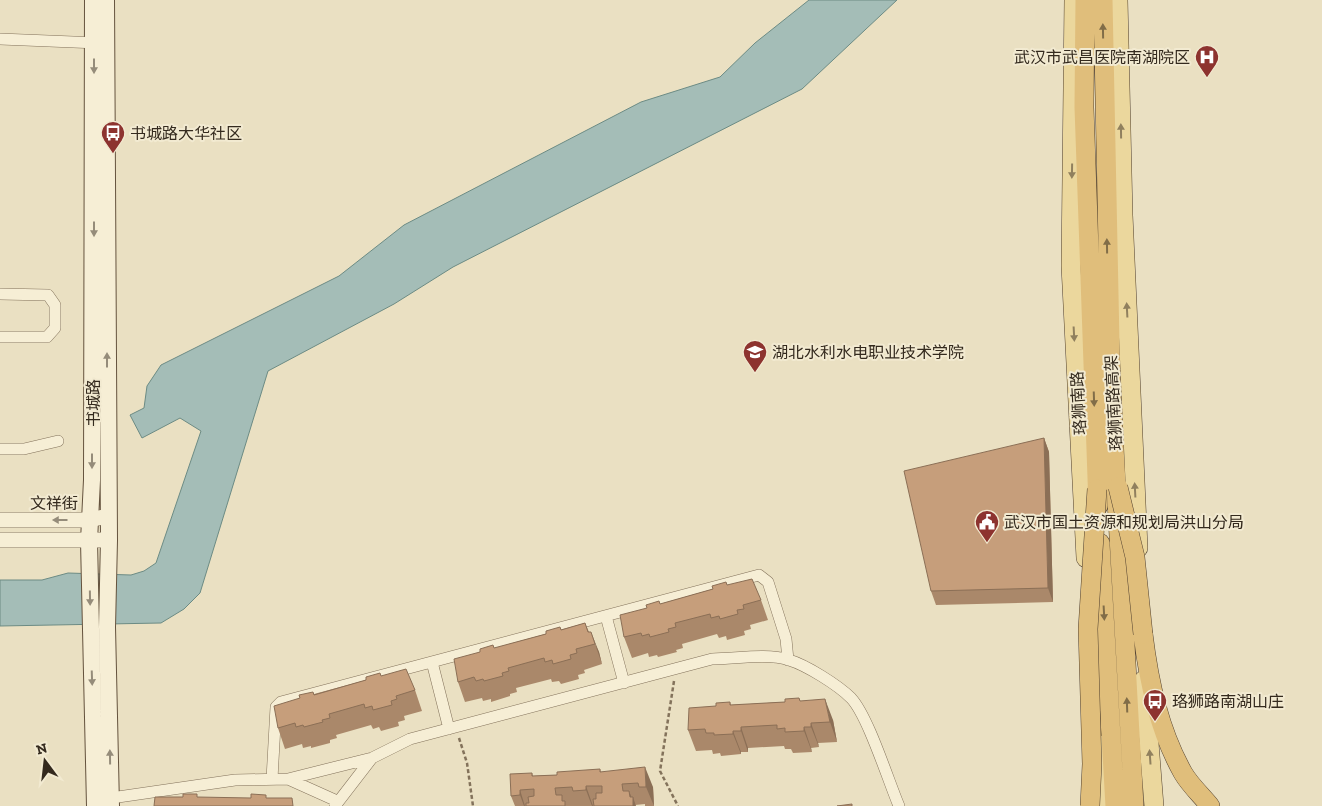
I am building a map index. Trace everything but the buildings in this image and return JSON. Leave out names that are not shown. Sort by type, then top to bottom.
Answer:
[{"type":"highway","name":"珞狮南路高架","points":[[1085,0],[1084,106],[1097,489],[1115,806]]},
{"type":"highway","name":"珞狮南路高架","points":[[1102,0],[1111,393],[1118,487],[1128,724],[1134,806]]},
{"type":"highway","points":[[1118,487],[1135,556],[1148,678],[1154,704],[1184,774],[1195,806]]},
{"type":"highway","points":[[1090,806],[1092,764],[1088,629],[1097,489]]},
{"type":"highway","points":[[1184,774],[1210,806]]},
{"type":"main road","name":"书城路","points":[[94,0],[100,43],[109,540],[107,627],[111,802]]},
{"type":"main road","name":"书城路","points":[[96,806],[90,629],[89,520],[92,461],[100,43],[106,0]]},
{"type":"main road","name":"珞狮南路","points":[[1074,0],[1071,266],[1090,640],[1104,806]]},
{"type":"main road","points":[[1118,0],[1123,215],[1141,634],[1154,806]]},
{"type":"street","points":[[0,39],[100,43]]},
{"type":"street","points":[[0,294],[48,295],[55,305],[55,328],[47,338],[0,338]]},
{"type":"street","points":[[0,449],[24,449],[58,440]]},
{"type":"street","name":"文祥街","points":[[0,520],[89,520],[108,516]]},
{"type":"street","points":[[0,540],[109,540]]},
{"type":"street","points":[[272,779],[276,707],[281,702],[759,575],[768,582],[786,639],[788,660]]},
{"type":"street","points":[[606,616],[624,683]]},
{"type":"street","points":[[111,802],[235,780],[288,779],[372,758],[410,740],[452,728],[712,659],[788,660],[814,672],[851,698],[865,720],[899,806]]},
{"type":"street","points":[[432,662],[452,728]]},
{"type":"street","points":[[288,779],[336,804],[372,758]]},
{"type":"path","points":[[675,669],[660,770],[678,806]]},
{"type":"path","points":[[452,728],[467,762],[473,806]]},
{"type":"water","points":[[809,0],[897,0],[802,89],[453,267],[394,304],[268,371],[200,593],[184,609],[161,623],[0,626],[0,580],[42,580],[68,573],[131,575],[144,571],[156,563],[201,431],[180,418],[142,438],[130,415],[144,408],[147,386],[161,365],[339,276],[404,225],[641,102],[720,77],[755,43]]},
{"type":"place","name":"武汉市武昌医院南湖院区","points":[[1207,78]]},
{"type":"place","name":"书城路大华社区","points":[[113,154]]},
{"type":"place","name":"湖北水利水电职业技术学院","points":[[755,373]]},
{"type":"place","name":"武汉市国土资源和规划局洪山分局","points":[[987,543]]},
{"type":"place","name":"珞狮路南湖山庄","points":[[1155,722]]}]
